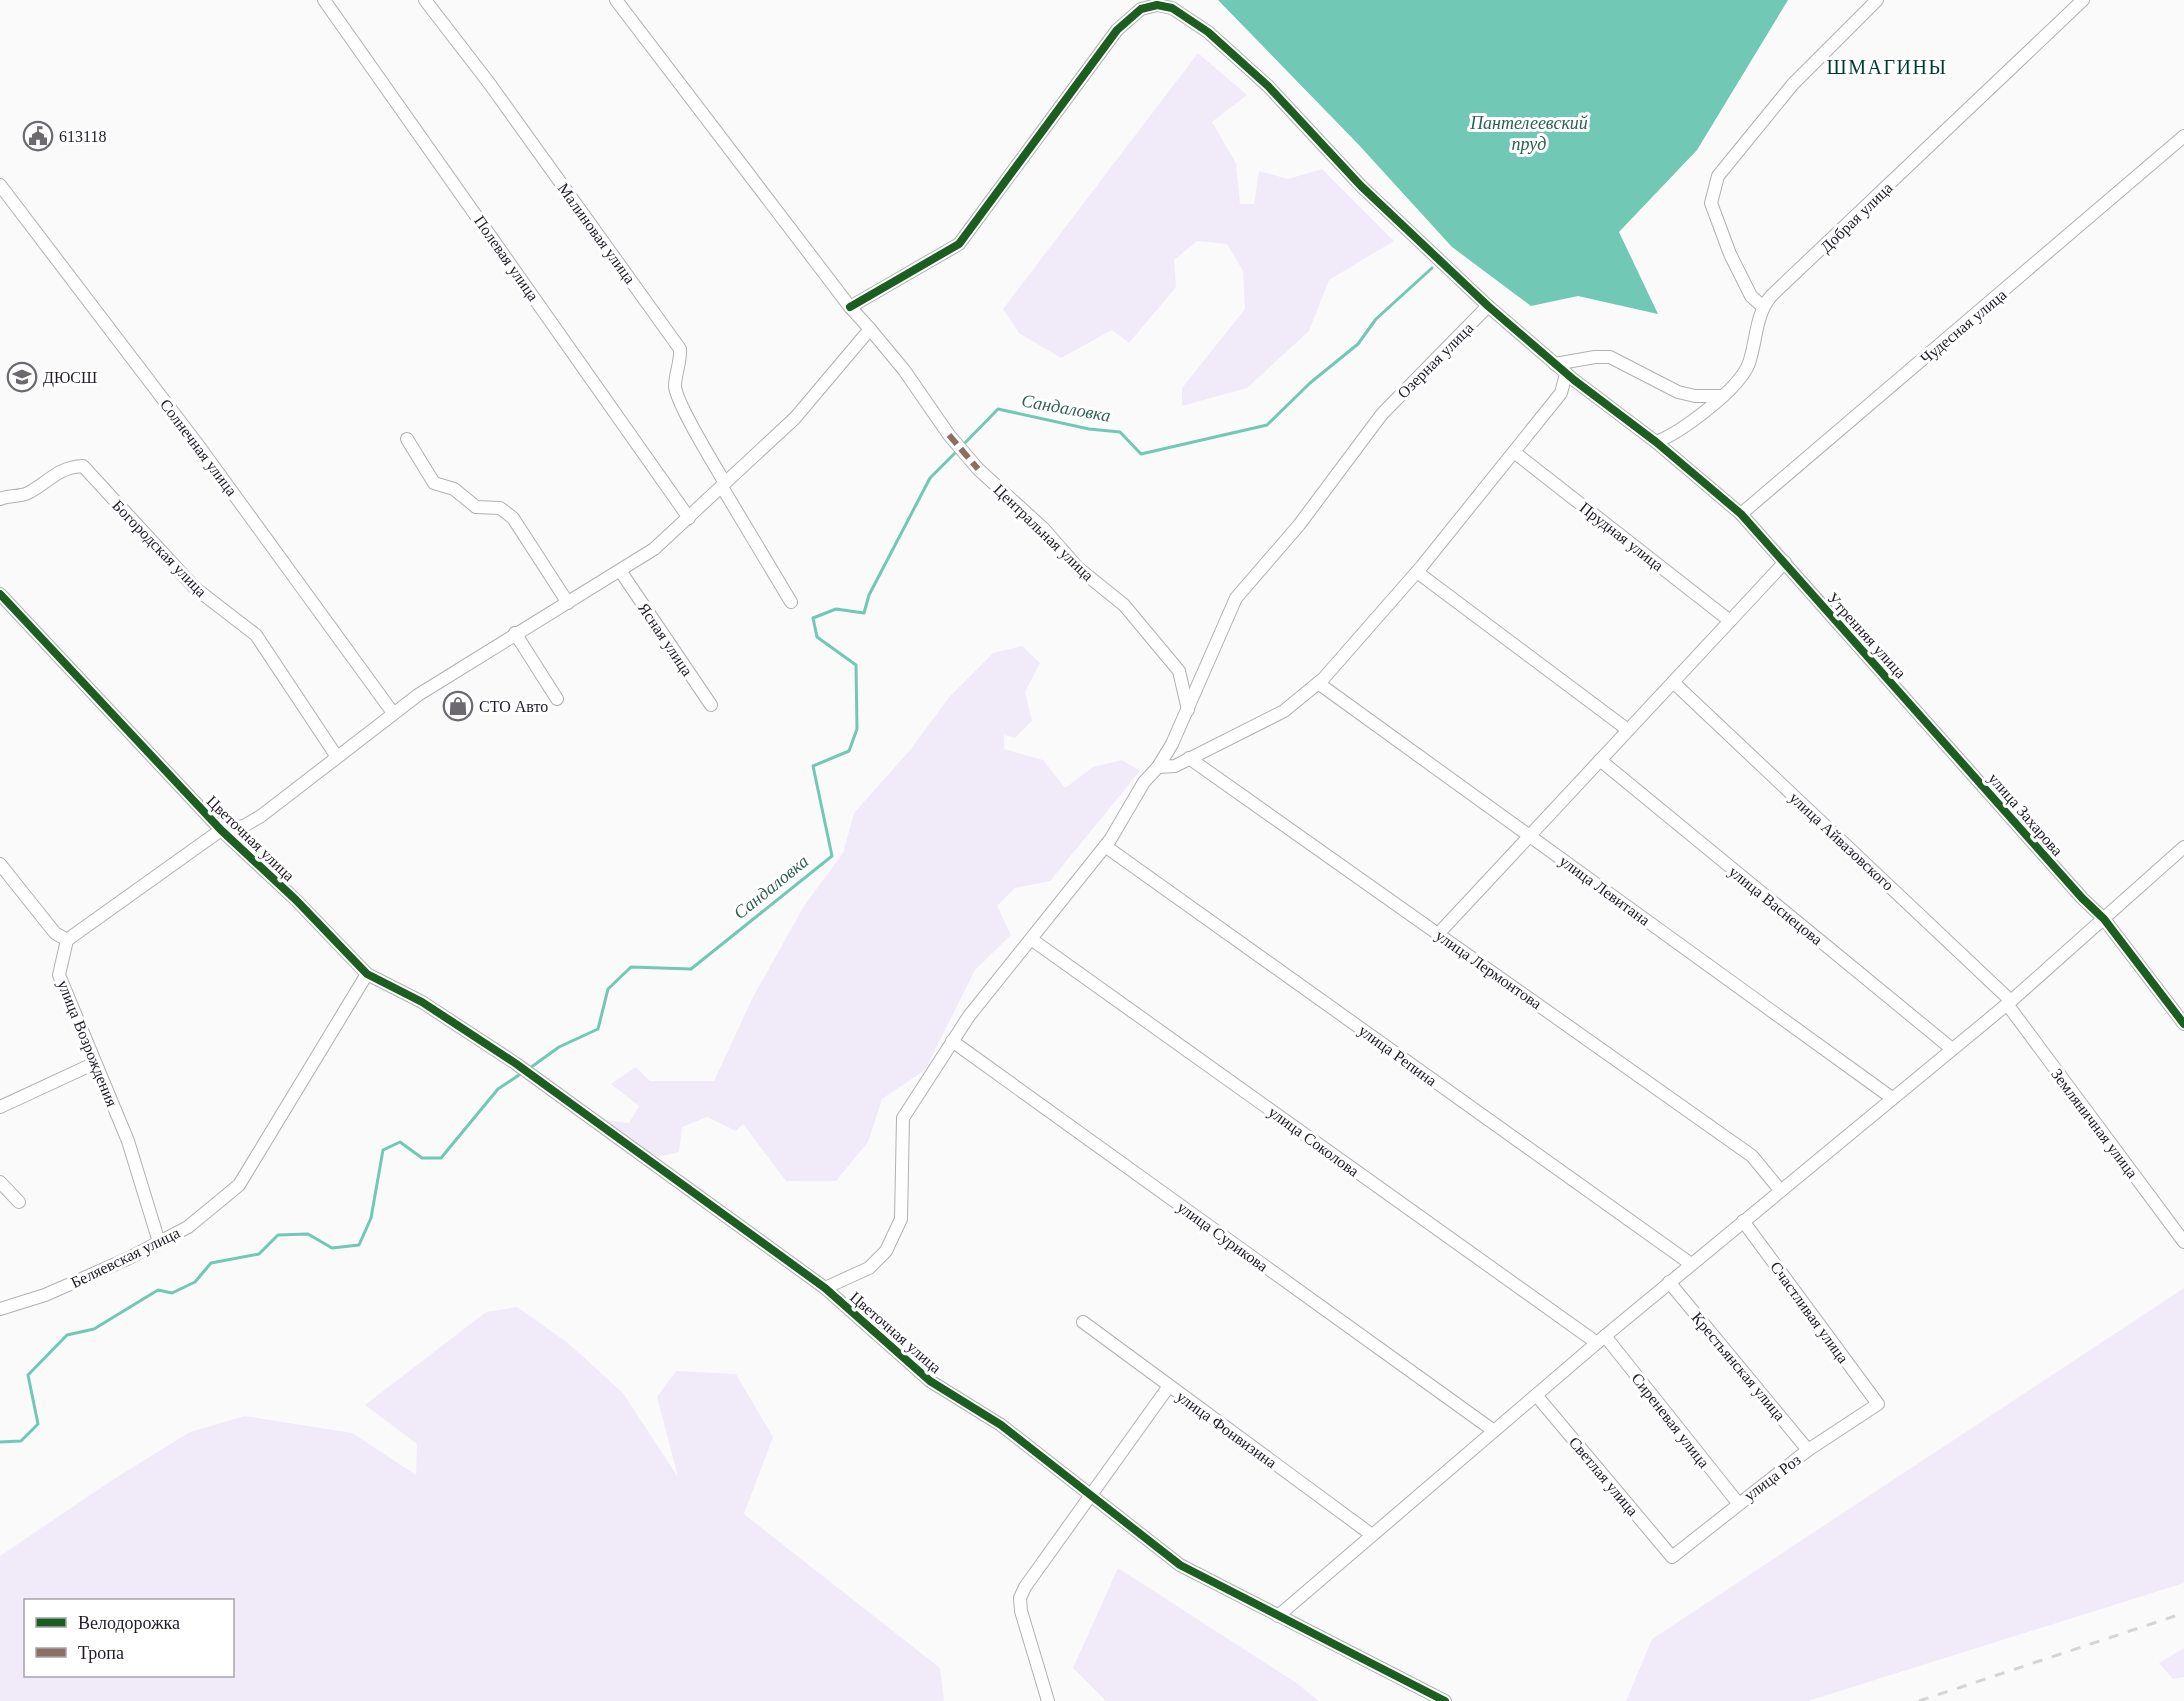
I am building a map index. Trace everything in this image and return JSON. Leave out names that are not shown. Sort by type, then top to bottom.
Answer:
[{"type":"street","name":"Полевая улица","points":[[324,0],[689,518]]},
{"type":"street","name":"Малиновая улица","points":[[425,0],[489,83],[680,349],[681,361],[675,387],[724,485],[791,602]]},
{"type":"street","name":"Центральная улица","points":[[616,0],[850,307],[904,370],[949,435],[978,470],[1044,529],[1078,568],[1124,605],[1179,671],[1188,710]]},
{"type":"street","points":[[1656,442],[1671,436],[1744,376],[1753,348],[1762,306],[1751,296],[1730,255],[1711,203],[1718,176],[1793,84],[1877,0]]},
{"type":"street","name":"Добрая улица","points":[[1762,306],[2083,0]]},
{"type":"street","points":[[850,307],[959,244],[1117,30],[1141,9],[1174,4]]},
{"type":"street","name":"Утренняя улица","points":[[1174,4],[1268,87],[1361,186],[1488,306],[1566,374],[1656,442],[1742,514],[1930,725]]},
{"type":"street","name":"Чудесная улица","points":[[1742,514],[2184,136]]},
{"type":"street","name":"Солнечная улица","points":[[0,185],[205,454],[393,713]]},
{"type":"street","name":"Озерная улица","points":[[825,1288],[869,1268],[886,1251],[901,1219],[903,1118],[969,1016],[1105,846],[1144,782],[1158,767],[1188,710],[1236,598],[1299,525],[1382,414],[1488,306]]},
{"type":"street","points":[[0,864],[55,933],[67,940],[221,830],[244,826],[261,816],[393,713],[515,633],[621,572],[654,549],[795,418],[870,329]]},
{"type":"street","points":[[1555,364],[1595,357],[1610,357],[1678,392],[1695,396],[1720,396]]},
{"type":"street","points":[[1158,767],[1175,765],[1284,711],[1318,683],[1417,572],[1514,452],[1561,393],[1566,374]]},
{"type":"street","points":[[407,439],[434,483],[453,489],[476,507],[500,508],[513,518],[568,603]]},
{"type":"street","name":"Прудная улица","points":[[1514,452],[1730,621]]},
{"type":"street","name":"Богородская улица","points":[[0,499],[12,494],[25,495],[68,467],[83,466],[195,588],[256,635],[337,757]]},
{"type":"street","points":[[1439,933],[1785,562]]},
{"type":"street","name":"Ясная улица","points":[[621,572],[711,705]]},
{"type":"street","points":[[1417,572],[1628,730]]},
{"type":"street","name":"Цветочная улица","points":[[0,594],[221,830],[296,900],[367,974],[422,1002],[515,1063],[825,1288],[930,1381],[1001,1425],[1180,1565],[1445,1701]]},
{"type":"street","points":[[515,633],[557,699]]},
{"type":"street","name":"улица Айвазовского","points":[[1673,682],[2009,1003]]},
{"type":"street","name":"улица Левитана","points":[[1318,683],[1892,1098]]},
{"type":"street","name":"улица Захарова","points":[[1930,725],[2104,920],[2184,1024]]},
{"type":"street","name":"улица Лермонтова","points":[[1189,758],[1752,1156],[1780,1190]]},
{"type":"street","name":"улица Васнецова","points":[[1600,760],[1952,1049]]},
{"type":"street","name":"улица Репина","points":[[1105,846],[1690,1264]]},
{"type":"street","points":[[1278,1616],[1690,1264],[2009,1003],[2184,847]]},
{"type":"street","name":"улица Соколова","points":[[1031,939],[1601,1339]]},
{"type":"street","name":"улица Возрождения","points":[[67,940],[59,975],[128,1141],[159,1242]]},
{"type":"street","name":"Беляевская улица","points":[[0,1309],[45,1295],[127,1259],[188,1227],[239,1185],[367,974]]},
{"type":"street","name":"Земляничная улица","points":[[2009,1003],[2184,1242]]},
{"type":"street","name":"улица Сурикова","points":[[952,1041],[1494,1431]]},
{"type":"street","points":[[0,1107],[94,1063]]},
{"type":"street","points":[[0,1182],[19,1202]]},
{"type":"street","name":"Счастливая улица","points":[[1743,1221],[1878,1404]]},
{"type":"street","name":"Крестьянская улица","points":[[1669,1282],[1809,1450]]},
{"type":"street","name":"улица Фонвизина","points":[[1083,1322],[1372,1535]]},
{"type":"street","name":"Сиреневая улица","points":[[1601,1339],[1738,1503]]},
{"type":"street","points":[[1047,1701],[1021,1611],[1020,1598],[1025,1587],[1169,1386]]},
{"type":"street","name":"Светлая улица","points":[[1536,1395],[1672,1557]]},
{"type":"street","name":"улица Роз","points":[[1672,1557],[1738,1503],[1809,1450],[1878,1404]]},
{"type":"shaded area","points":[[1198,53],[1247,95],[1212,122],[1236,163],[1240,204],[1254,204],[1259,171],[1288,179],[1322,169],[1394,241],[1329,280],[1309,331],[1247,388],[1182,406],[1182,388],[1245,309],[1243,271],[1227,244],[1197,241],[1174,260],[1176,287],[1129,343],[1112,330],[1061,358],[1019,333],[1003,309]]},
{"type":"shaded area","points":[[1022,646],[1040,663],[1025,692],[1032,721],[1015,738],[1004,735],[1004,749],[1043,760],[1065,788],[1093,767],[1122,760],[1140,771],[1050,881],[1015,888],[997,906],[1011,935],[975,970],[925,1070],[882,1099],[868,1142],[836,1181],[786,1181],[743,1124],[736,1131],[707,1117],[682,1127],[679,1152],[650,1159],[604,1120],[629,1123],[639,1106],[611,1084],[636,1067],[650,1081],[714,1081],[753,997],[804,906],[843,853],[854,813],[911,749],[950,696],[993,653]]},
{"type":"shaded area","points":[[2184,1288],[2184,1583],[1808,1701],[1626,1701],[1652,1639]]},
{"type":"shaded area","points":[[517,1307],[568,1343],[623,1393],[678,1477],[657,1397],[676,1371],[736,1374],[773,1437],[744,1514],[940,1668],[944,1701],[0,1701],[0,1556],[117,1477],[190,1432],[245,1416],[352,1433],[416,1475],[417,1444],[365,1405],[486,1312]]},
{"type":"shaded area","points":[[1118,1568],[1295,1682],[1319,1701],[1106,1701],[1073,1668]]},
{"type":"shaded area","points":[[2184,1648],[2184,1677],[2173,1679],[2159,1663]]},
{"type":"water","name":"Пантелеевский пруд","points":[[1218,0],[1788,0],[1697,150],[1619,232],[1658,314],[1578,296],[1531,306],[1452,247],[1358,144]]},
{"type":"waterway","name":"Сандаловка","points":[[962,446],[998,409],[1089,429],[1120,432],[1141,454],[1267,425],[1310,383],[1358,344],[1376,319],[1432,268]]},
{"type":"waterway","name":"Сандаловка","points":[[530,1068],[559,1047],[598,1029],[608,989],[631,967],[691,969],[832,856],[813,766],[849,751],[857,729],[856,665],[817,637],[813,618],[836,609],[864,613],[869,595],[930,478],[957,451]]},
{"type":"waterway","name":"Сандаловка","points":[[0,1442],[21,1441],[38,1424],[28,1375],[67,1335],[94,1329],[158,1290],[172,1293],[195,1282],[211,1263],[259,1254],[278,1235],[308,1234],[332,1248],[359,1245],[371,1218],[383,1150],[400,1142],[422,1158],[441,1158],[498,1089],[522,1073]]},
{"type":"railway","points":[[1919,1701],[2184,1613]]},
{"type":"marked path","points":[[949,435],[978,469]]},
{"type":"cycle path","points":[[850,307],[959,244],[1117,30],[1141,9],[1157,5],[1172,8],[1208,32],[1268,86],[1361,186],[1488,306],[1574,380],[1656,442],[1741,514],[2082,898],[2104,919],[2184,1024]]},
{"type":"cycle path","points":[[0,594],[221,830],[296,900],[367,974],[422,1002],[515,1063],[825,1288],[930,1381],[1001,1425],[1180,1565],[1445,1701]]},
{"type":"place","name":"613118","points":[[38,136]]},
{"type":"place","name":"ДЮСШ","points":[[22,377]]},
{"type":"place","name":"СТО Авто","points":[[458,706]]},
{"type":"district","name":"ШМАГИНЫ","points":[[1887,67]]}]
